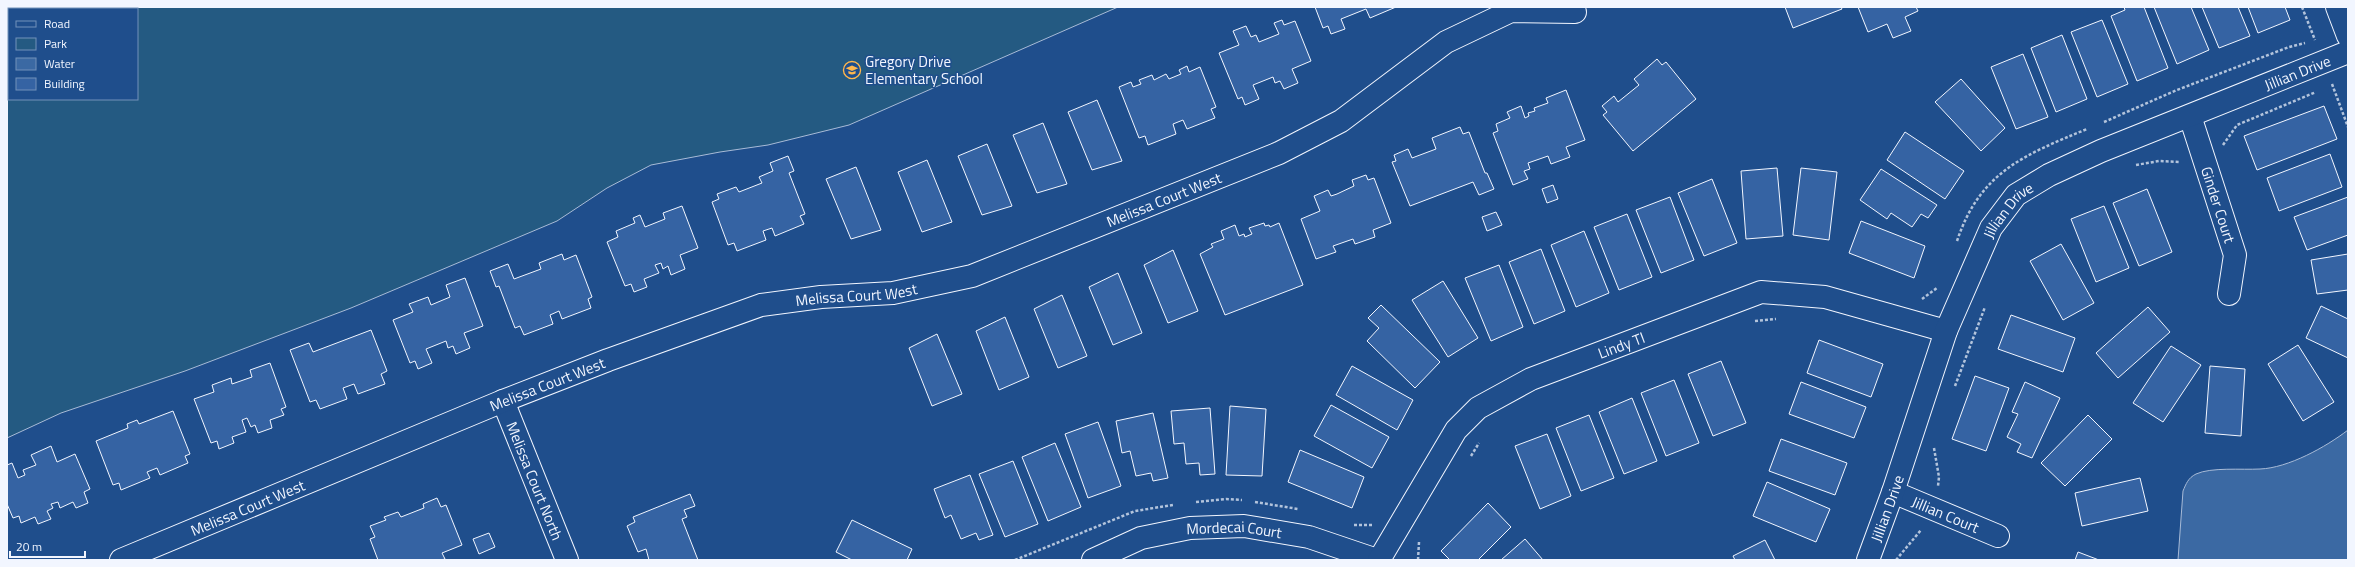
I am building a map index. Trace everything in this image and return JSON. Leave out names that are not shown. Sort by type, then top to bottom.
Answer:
[{"type":"street","points":[[2337,7],[2348,36]]},
{"type":"street","name":"Melissa Court West","points":[[121,560],[503,401],[608,360],[761,305],[821,297],[893,293],[972,276],[1279,153],[1341,121],[1446,42],[1511,11],[1575,12]]},
{"type":"street","name":"Jillian Drive","points":[[1868,560],[1893,492],[1946,330],[1991,228],[2016,195],[2049,174],[2101,150],[2190,116],[2348,52]]},
{"type":"street","name":"Ginder Court","points":[[2190,116],[2235,255],[2229,294]]},
{"type":"street","name":"Lindy Tl","points":[[1378,560],[1456,430],[1478,408],[1531,379],[1761,292],[1825,297],[1946,330]]},
{"type":"street","name":"Melissa Court North","points":[[503,401],[567,560]]},
{"type":"street","name":"Jillian Court","points":[[1893,492],[1998,536]]},
{"type":"street","name":"Mordecai Court","points":[[1093,560],[1141,538],[1190,528],[1244,526],[1309,537],[1378,560]]},
{"type":"path","points":[[2326,85],[2331,82]]},
{"type":"path","points":[[2132,166],[2159,161],[2182,162],[2221,147],[2237,125],[2287,106],[2321,89]]},
{"type":"path","points":[[1954,388],[1987,300]]},
{"type":"path","points":[[1896,560],[1920,532],[1931,508],[1939,477],[1934,456],[1934,444]]},
{"type":"green space","points":[[7,7],[1118,7],[849,125],[768,145],[651,165],[607,188],[557,221],[351,308],[185,371],[61,413],[7,438]]},
{"type":"water","points":[[2348,430],[2348,560],[2178,560],[2183,491],[2191,477],[2210,470],[2260,469],[2282,465],[2318,450]]},
{"type":"building","points":[[1315,7],[1396,7],[1370,18],[1366,9],[1341,19],[1345,29],[1331,34],[1328,26],[1323,28]]},
{"type":"building","points":[[1785,7],[1841,7],[1842,9],[1793,28]]},
{"type":"building","points":[[1858,7],[1916,7],[1918,11],[1905,17],[1911,31],[1893,38],[1887,24],[1868,32]]},
{"type":"building","points":[[2124,7],[2144,7],[2168,68],[2137,81],[2111,16],[2125,10]]},
{"type":"building","points":[[2154,7],[2191,7],[2209,50],[2177,64]]},
{"type":"building","points":[[2202,7],[2238,7],[2250,36],[2219,48]]},
{"type":"building","points":[[2248,7],[2285,7],[2290,20],[2258,33]]},
{"type":"building","points":[[1282,20],[1284,25],[1295,21],[1311,61],[1292,69],[1298,83],[1284,89],[1280,81],[1275,83],[1273,77],[1253,85],[1259,99],[1245,105],[1242,97],[1238,99],[1219,53],[1239,45],[1233,31],[1246,26],[1251,37],[1256,35],[1259,42],[1279,34],[1274,23]]},
{"type":"building","points":[[2102,20],[2128,84],[2097,97],[2071,32]]},
{"type":"building","points":[[2062,35],[2087,99],[2056,112],[2031,48]]},
{"type":"building","points":[[2023,54],[2048,117],[2016,129],[1991,67]]},
{"type":"building","points":[[1657,59],[1662,65],[1666,62],[1696,99],[1633,151],[1603,115],[1607,112],[1602,106],[1614,96],[1618,102],[1639,85],[1634,79]]},
{"type":"building","points":[[1187,66],[1189,72],[1200,67],[1216,107],[1211,109],[1215,118],[1187,129],[1183,120],[1173,124],[1176,134],[1148,145],[1145,136],[1139,138],[1119,87],[1131,82],[1133,87],[1141,84],[1139,80],[1152,75],[1154,80],[1166,74],[1169,79],[1181,74],[1179,70]]},
{"type":"building","points":[[1961,79],[2005,128],[1981,151],[1935,102]]},
{"type":"building","points":[[1566,90],[1585,140],[1566,147],[1570,157],[1551,164],[1548,156],[1528,163],[1530,169],[1524,171],[1528,179],[1513,185],[1493,133],[1498,131],[1496,124],[1510,118],[1507,112],[1521,106],[1525,118],[1529,116],[1528,113],[1535,111],[1534,108],[1548,103],[1546,98]]},
{"type":"building","points":[[1097,100],[1122,161],[1092,170],[1068,112]]},
{"type":"building","points":[[2324,106],[2337,139],[2257,170],[2244,136]]},
{"type":"building","points":[[1043,123],[1067,184],[1037,193],[1013,135]]},
{"type":"building","points":[[1460,127],[1463,134],[1469,132],[1485,173],[1487,173],[1494,189],[1479,195],[1473,182],[1410,206],[1392,162],[1396,161],[1394,155],[1408,149],[1412,158],[1436,149],[1432,138]]},
{"type":"building","points":[[1905,132],[1964,171],[1945,199],[1887,160]]},
{"type":"building","points":[[987,144],[1012,206],[982,215],[958,156]]},
{"type":"building","points":[[2330,154],[2342,187],[2279,211],[2267,178]]},
{"type":"building","points":[[788,156],[794,171],[789,173],[805,214],[800,216],[804,224],[775,236],[772,228],[763,231],[766,240],[737,251],[734,243],[728,245],[712,202],[719,199],[717,194],[736,187],[739,192],[762,183],[759,177],[773,171],[770,163]]},
{"type":"building","points":[[927,160],[952,222],[922,232],[898,172]]},
{"type":"building","points":[[856,167],[881,230],[851,239],[826,179]]},
{"type":"building","points":[[1777,168],[1783,236],[1746,239],[1741,171]]},
{"type":"building","points":[[1801,168],[1837,172],[1829,240],[1793,235]]},
{"type":"building","points":[[1881,169],[1937,205],[1928,218],[1921,214],[1912,227],[1891,213],[1887,219],[1860,200]]},
{"type":"building","points":[[1366,175],[1368,180],[1374,178],[1391,223],[1373,230],[1375,237],[1355,244],[1353,239],[1333,246],[1336,252],[1316,259],[1301,219],[1320,211],[1314,196],[1328,190],[1331,196],[1337,194],[1354,186],[1352,180]]},
{"type":"building","points":[[1712,179],[1737,243],[1704,256],[1678,193]]},
{"type":"building","points":[[1553,185],[1558,199],[1547,203],[1542,189]]},
{"type":"building","points":[[2147,189],[2172,252],[2139,266],[2113,203]]},
{"type":"building","points":[[1670,197],[1694,260],[1661,273],[1636,210]]},
{"type":"building","points":[[2348,197],[2348,235],[2307,250],[2294,217]]},
{"type":"building","points":[[682,206],[698,248],[680,255],[685,269],[671,275],[668,266],[663,269],[661,263],[655,265],[659,273],[644,279],[647,287],[634,292],[631,284],[625,286],[607,242],[618,237],[616,231],[635,223],[633,218],[640,215],[645,227],[665,219],[663,213]]},
{"type":"building","points":[[2104,206],[2129,268],[2096,282],[2071,219]]},
{"type":"building","points":[[1496,212],[1502,225],[1487,231],[1482,217]]},
{"type":"building","points":[[1627,214],[1652,277],[1619,290],[1594,227]]},
{"type":"building","points":[[1861,221],[1925,246],[1914,278],[1849,253]]},
{"type":"building","points":[[1264,223],[1265,226],[1269,225],[1270,227],[1279,223],[1303,285],[1225,315],[1200,254],[1213,247],[1211,244],[1224,239],[1221,231],[1235,225],[1239,236],[1244,234],[1245,237],[1252,234],[1249,228]]},
{"type":"building","points":[[1584,231],[1609,293],[1576,307],[1551,245]]},
{"type":"building","points":[[2061,244],[2094,303],[2063,320],[2030,261]]},
{"type":"building","points":[[1541,249],[1565,311],[1534,324],[1509,262]]},
{"type":"building","points":[[1173,250],[1198,311],[1168,323],[1144,265]]},
{"type":"building","points":[[562,254],[564,260],[576,255],[592,297],[588,299],[591,308],[562,319],[559,311],[550,315],[553,324],[524,335],[520,326],[515,328],[499,286],[496,287],[490,271],[508,264],[514,279],[541,269],[539,263]]},
{"type":"building","points":[[2348,254],[2348,290],[2317,294],[2311,260]]},
{"type":"building","points":[[1499,265],[1523,327],[1491,341],[1465,278]]},
{"type":"building","points":[[1118,273],[1142,333],[1113,345],[1089,287]]},
{"type":"building","points":[[465,278],[483,326],[464,333],[470,348],[456,354],[453,346],[448,348],[446,341],[426,349],[432,363],[418,369],[415,361],[410,363],[393,320],[413,312],[409,304],[428,297],[431,305],[450,297],[446,285]]},
{"type":"building","points":[[1443,281],[1478,338],[1448,357],[1412,300]]},
{"type":"building","points":[[1062,295],[1087,356],[1058,368],[1034,309]]},
{"type":"building","points":[[1381,305],[1440,362],[1415,388],[1367,341],[1379,328],[1368,318]]},
{"type":"building","points":[[2321,306],[2348,319],[2348,358],[2306,338]]},
{"type":"building","points":[[2148,307],[2170,332],[2118,378],[2096,353]]},
{"type":"building","points":[[2011,315],[2075,338],[2063,372],[1998,349]]},
{"type":"building","points":[[1005,317],[1029,377],[999,390],[976,331]]},
{"type":"building","points":[[371,330],[387,371],[381,374],[385,384],[358,394],[354,384],[343,388],[347,399],[320,409],[316,400],[310,402],[290,350],[309,343],[313,352]]},
{"type":"building","points":[[937,334],[962,394],[932,406],[909,348]]},
{"type":"building","points":[[1819,340],[1883,364],[1871,397],[1807,373]]},
{"type":"building","points":[[2298,345],[2334,402],[2303,421],[2268,364]]},
{"type":"building","points":[[2171,346],[2201,365],[2163,422],[2133,403]]},
{"type":"building","points":[[1721,361],[1746,423],[1713,436],[1688,374]]},
{"type":"building","points":[[270,363],[286,407],[281,409],[284,415],[270,420],[272,428],[258,433],[255,425],[251,427],[247,418],[242,420],[246,432],[232,437],[234,443],[219,449],[217,441],[211,443],[194,399],[214,392],[212,385],[231,378],[232,384],[252,377],[250,370]]},
{"type":"building","points":[[1352,366],[1413,400],[1397,430],[1336,395]]},
{"type":"building","points":[[2210,366],[2245,369],[2241,436],[2205,433]]},
{"type":"building","points":[[1975,376],[2009,388],[1986,451],[1952,439]]},
{"type":"building","points":[[1674,380],[1699,443],[1666,456],[1641,393]]},
{"type":"building","points":[[1801,382],[1866,407],[1854,438],[1789,414]]},
{"type":"building","points":[[2025,382],[2060,398],[2032,458],[2017,452],[2021,444],[2007,437],[2018,414],[2012,412]]},
{"type":"building","points":[[1632,398],[1657,461],[1624,474],[1599,412]]},
{"type":"building","points":[[1331,405],[1389,437],[1372,468],[1314,436]]},
{"type":"building","points":[[1230,406],[1266,409],[1262,476],[1226,475]]},
{"type":"building","points":[[1210,408],[1215,474],[1200,475],[1199,463],[1186,464],[1184,443],[1174,444],[1171,411]]},
{"type":"building","points":[[173,411],[190,454],[185,456],[188,463],[160,475],[157,468],[147,472],[150,478],[121,490],[119,483],[113,485],[96,441],[128,428],[127,424],[137,420],[139,424]]},
{"type":"building","points":[[1153,413],[1168,478],[1153,481],[1151,473],[1136,476],[1130,451],[1122,453],[1116,421]]},
{"type":"building","points":[[1589,415],[1614,478],[1581,491],[1556,428]]},
{"type":"building","points":[[2088,415],[2112,439],[2065,486],[2041,463]]},
{"type":"building","points":[[1098,422],[1121,486],[1088,498],[1065,434]]},
{"type":"building","points":[[1547,434],[1571,496],[1540,509],[1515,446]]},
{"type":"building","points":[[1781,439],[1847,463],[1835,495],[1769,471]]},
{"type":"building","points":[[1055,443],[1081,507],[1048,521],[1022,457]]},
{"type":"building","points":[[51,446],[57,462],[75,454],[90,489],[84,492],[88,503],[76,508],[73,502],[60,508],[58,502],[51,504],[53,508],[47,511],[51,519],[38,524],[35,517],[21,523],[19,516],[13,518],[7,504],[7,465],[12,463],[18,478],[25,475],[23,470],[36,465],[31,455]]},
{"type":"building","points":[[1300,450],[1364,477],[1352,508],[1288,482]]},
{"type":"building","points":[[1013,461],[1038,524],[1005,537],[979,474]]},
{"type":"building","points":[[970,475],[993,535],[979,540],[976,533],[961,539],[951,515],[945,518],[934,489]]},
{"type":"building","points":[[2140,478],[2148,511],[2082,526],[2075,493]]},
{"type":"building","points":[[1767,482],[1830,509],[1816,542],[1753,516]]},
{"type":"building","points":[[690,494],[695,506],[684,510],[687,517],[682,519],[698,560],[649,560],[646,549],[638,552],[627,526],[635,522],[633,517]]},
{"type":"building","points":[[437,498],[441,507],[446,505],[462,545],[442,553],[445,559],[441,560],[378,560],[370,539],[375,537],[370,526],[386,520],[384,517],[398,512],[401,517],[424,508],[423,504]]},
{"type":"building","points":[[1488,503],[1511,527],[1478,560],[1450,560],[1441,551]]},
{"type":"building","points":[[852,520],[912,549],[907,560],[852,560],[836,552]]},
{"type":"building","points":[[489,533],[495,547],[479,554],[473,539]]},
{"type":"building","points":[[1525,539],[1543,560],[1501,560]]},
{"type":"building","points":[[1765,540],[1775,560],[1735,560],[1733,556]]},
{"type":"building","points":[[2078,552],[2099,560],[2075,560]]},
{"type":"place","name":"Gregory Drive Elementary School","points":[[852,70]]}]
